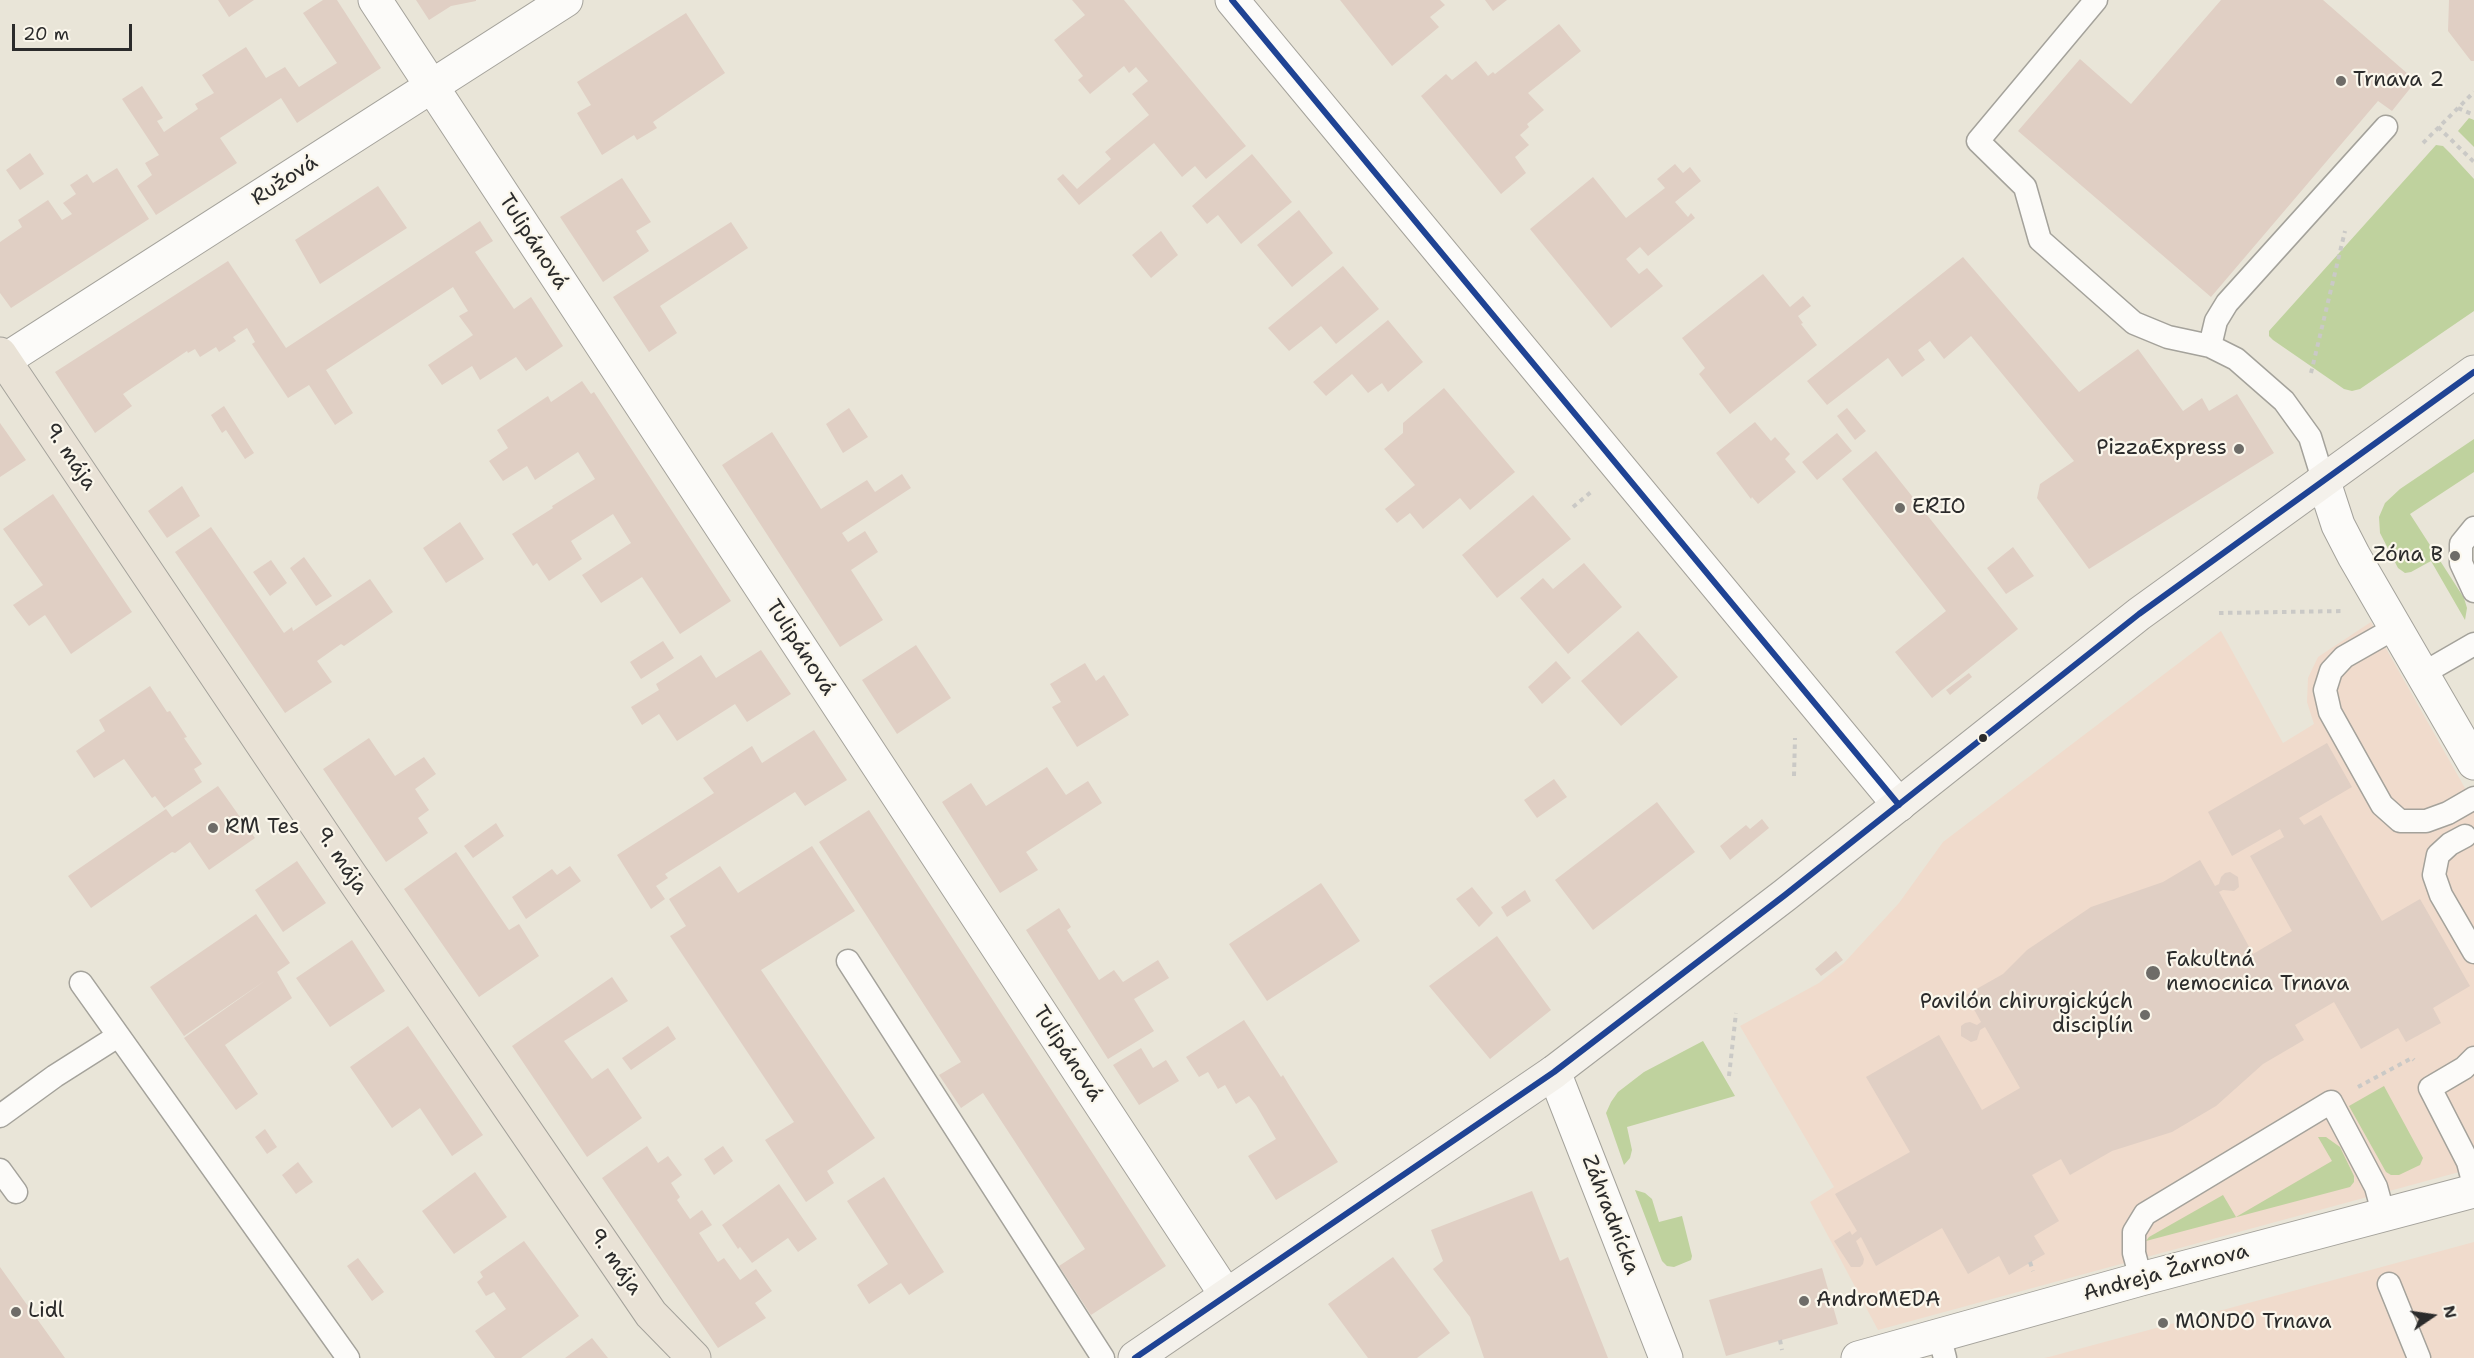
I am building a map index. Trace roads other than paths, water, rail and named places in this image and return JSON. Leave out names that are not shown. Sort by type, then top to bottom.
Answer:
[{"type":"main road","name":"9. mája","points":[[1,359],[651,1314],[694,1358]]},
{"type":"street","name":"Tulipánová","points":[[375,0],[1226,1295]]},
{"type":"street","name":"Ružová","points":[[1,359],[566,0]]},
{"type":"street","points":[[1232,0],[1899,806]]},
{"type":"street","points":[[1134,1358],[1554,1072],[1899,806],[2139,614],[2474,372]]},
{"type":"street","points":[[2323,479],[2343,536],[2474,763]]},
{"type":"street","name":"Záhradnícka","points":[[1554,1072],[1666,1358]]},
{"type":"street","name":"Andreja Žarnova","points":[[1858,1358],[1942,1346],[2140,1279],[2474,1191]]},
{"type":"lane","points":[[2096,0],[1978,141],[2025,187],[2040,240],[2134,323],[2168,337],[2210,346],[2236,359],[2284,401],[2310,437],[2323,479]]},
{"type":"lane","points":[[2210,346],[2216,321],[2228,303],[2386,127]]},
{"type":"lane","points":[[2474,528],[2462,544],[2461,563],[2474,591]]},
{"type":"lane","points":[[2396,628],[2344,657],[2331,671],[2325,690],[2330,712],[2382,805],[2400,821],[2426,821],[2448,813],[2474,798]]},
{"type":"lane","points":[[2422,674],[2474,644]]},
{"type":"lane","points":[[2464,836],[2450,844],[2438,855],[2434,875],[2442,896],[2474,952]]},
{"type":"lane","points":[[848,961],[1103,1358]]},
{"type":"lane","points":[[81,983],[348,1358]]},
{"type":"lane","points":[[0,1116],[55,1076],[118,1036]]},
{"type":"lane","points":[[2474,1059],[2464,1068],[2430,1088],[2468,1162],[2474,1185]]},
{"type":"lane","points":[[2140,1279],[2134,1253],[2134,1232],[2145,1214],[2331,1102],[2376,1187],[2384,1216]]},
{"type":"lane","points":[[0,1170],[16,1192]]},
{"type":"lane","points":[[2389,1284],[2420,1358]]},
{"type":"place","name":"Trnava 2","points":[[2341,81]]},
{"type":"place","name":"PizzaExpress","points":[[2239,449]]},
{"type":"place","name":"ERIO","points":[[1900,508]]},
{"type":"place","name":"Zóna B","points":[[2455,556]]},
{"type":"place","name":"RM Tes","points":[[213,828]]},
{"type":"place","name":"Fakultná nemocnica Trnava","points":[[2153,973]]},
{"type":"place","name":"Pavilón chirurgických disciplín","points":[[2145,1015]]},
{"type":"place","name":"AndroMEDA","points":[[1804,1301]]},
{"type":"place","name":"Lidl","points":[[16,1312]]},
{"type":"place","name":"MONDO Trnava","points":[[2163,1323]]}]
